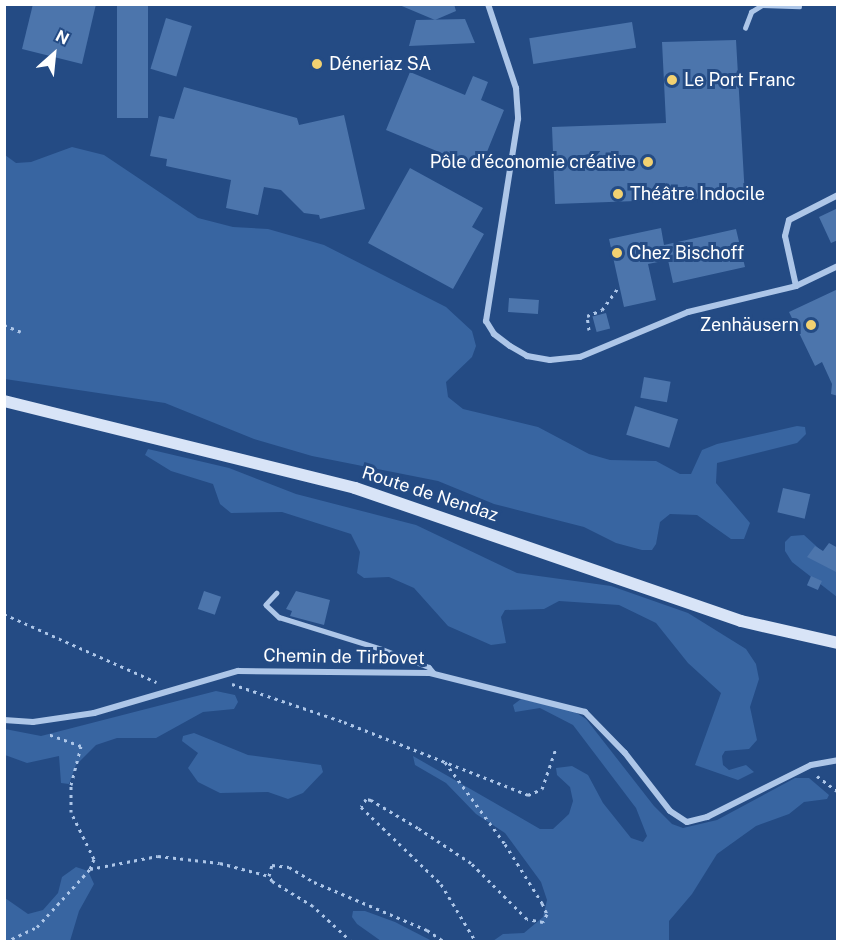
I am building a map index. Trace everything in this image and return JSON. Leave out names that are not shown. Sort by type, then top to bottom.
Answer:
[{"type":"main road","name":"Route de Nendaz","points":[[4,401],[356,488],[741,621],[837,643]]},
{"type":"street","points":[[488,4],[516,88],[518,120],[486,321],[494,334],[527,356],[566,360],[596,352],[688,312],[796,286],[837,266]]},
{"type":"street","points":[[796,286],[785,236],[789,220],[837,195]]},
{"type":"street","name":"Chemin de Tirbovet","points":[[4,720],[33,722],[94,713],[220,678],[258,670],[434,673],[585,711],[625,753],[670,811],[687,822],[707,817],[802,769],[837,760]]},
{"type":"lane","points":[[745,27],[751,12],[762,5],[799,6]]},
{"type":"lane","points":[[277,593],[266,605],[279,616],[382,649],[429,667],[434,673]]},
{"type":"path","points":[[589,330],[588,316],[602,310],[618,288]]},
{"type":"path","points":[[4,325],[21,332]]},
{"type":"path","points":[[4,614],[129,672],[166,683]]},
{"type":"path","points":[[220,678],[528,795],[543,789],[556,748]]},
{"type":"path","points":[[5,942],[37,927],[90,869],[94,854],[72,819],[70,799],[81,746],[36,732]]},
{"type":"path","points":[[445,762],[505,844],[542,903],[547,914],[543,922],[527,919],[471,863],[418,828],[371,800],[366,799],[361,807],[441,884],[476,942]]},
{"type":"path","points":[[802,769],[821,777],[837,792]]},
{"type":"path","points":[[90,869],[158,856],[220,863],[269,876],[313,906],[352,942]]},
{"type":"path","points":[[269,876],[272,865],[289,867],[325,887],[428,930],[445,942]]},
{"type":"shaded area","points":[[72,147],[104,155],[198,218],[233,227],[268,229],[324,245],[446,307],[472,331],[476,346],[472,357],[446,382],[448,397],[463,409],[538,427],[589,454],[610,460],[656,461],[680,474],[691,474],[702,450],[717,444],[797,426],[805,427],[806,434],[797,443],[717,463],[716,483],[750,523],[744,539],[731,539],[697,515],[670,514],[660,522],[656,544],[652,550],[642,550],[616,543],[584,527],[494,504],[438,481],[312,456],[254,439],[165,403],[5,379],[5,155],[16,163],[31,162]]},
{"type":"shaded area","points":[[148,449],[229,468],[296,494],[416,525],[517,573],[611,586],[688,613],[746,649],[756,664],[759,679],[750,707],[757,740],[749,749],[725,751],[722,756],[723,765],[729,770],[746,765],[754,772],[738,780],[695,765],[721,693],[688,663],[656,623],[619,605],[559,601],[544,609],[505,610],[501,617],[506,643],[491,645],[448,626],[414,588],[389,577],[364,578],[357,573],[360,552],[351,534],[282,512],[231,513],[220,504],[213,484],[171,471],[145,455]]},
{"type":"shaded area","points":[[804,535],[837,565],[837,597],[792,562],[785,551],[785,542],[791,536]]},
{"type":"shaded area","points":[[216,691],[235,695],[238,702],[234,709],[203,712],[156,738],[117,738],[96,745],[76,765],[69,784],[61,783],[59,756],[27,763],[5,755],[5,729],[41,736]]},
{"type":"shaded area","points":[[521,699],[572,710],[586,719],[654,806],[672,824],[683,828],[717,820],[795,778],[809,778],[829,795],[827,799],[804,802],[789,814],[756,826],[717,854],[692,894],[669,921],[669,941],[493,941],[503,934],[524,933],[543,917],[547,900],[541,882],[505,833],[476,814],[446,783],[415,765],[413,756],[540,829],[553,829],[569,814],[573,801],[570,787],[557,775],[556,768],[572,766],[588,775],[603,803],[631,838],[643,842],[647,836],[636,808],[573,725],[540,708],[515,712],[513,705]]},
{"type":"shaded area","points":[[194,733],[248,755],[321,765],[323,772],[303,793],[288,799],[268,792],[220,793],[198,782],[188,768],[198,753],[182,741],[183,736]]},
{"type":"shaded area","points":[[76,867],[88,871],[94,884],[79,911],[70,941],[5,941],[5,898],[28,914],[43,910],[58,893],[62,877]]},
{"type":"shaded area","points":[[353,911],[365,911],[395,922],[432,941],[381,941],[357,924],[352,917]]},
{"type":"building","points":[[33,4],[96,4],[82,64],[22,49]]},
{"type":"building","points":[[117,4],[148,4],[148,118],[117,118]]},
{"type":"building","points":[[397,4],[454,4],[456,11],[435,20]]},
{"type":"building","points":[[166,18],[192,26],[176,77],[151,69]]},
{"type":"building","points":[[465,19],[475,43],[409,46],[416,20]]},
{"type":"building","points":[[632,22],[636,48],[533,64],[529,38]]},
{"type":"building","name":"Pôle d'économie créative","points":[[736,40],[745,197],[555,204],[552,127],[666,123],[662,42]]},
{"type":"building","points":[[410,72],[465,95],[473,76],[488,82],[481,100],[504,110],[480,169],[386,130]]},
{"type":"building","points":[[184,87],[297,118],[299,125],[344,115],[365,209],[320,219],[319,215],[304,213],[281,190],[264,187],[258,215],[226,208],[231,180],[166,166],[167,159],[150,156],[159,116],[174,119]]},
{"type":"building","points":[[410,168],[483,208],[472,227],[484,234],[453,289],[368,243]]},
{"type":"building","points":[[838,208],[838,240],[831,243],[819,217]]},
{"type":"building","points":[[661,228],[664,245],[736,229],[745,267],[673,283],[668,260],[648,264],[656,300],[624,307],[609,239]]},
{"type":"building","points":[[838,289],[838,396],[831,394],[832,384],[822,362],[815,366],[789,312]]},
{"type":"building","points":[[509,298],[539,300],[538,314],[508,312]]},
{"type":"building","points":[[606,313],[610,328],[597,332],[592,317]]},
{"type":"building","points":[[644,377],[671,382],[667,402],[640,398]]},
{"type":"building","points":[[635,406],[678,419],[669,448],[626,435]]},
{"type":"building","points":[[783,488],[810,494],[805,519],[777,512]]},
{"type":"building","points":[[829,543],[838,548],[838,573],[807,557],[815,546],[823,551]]},
{"type":"building","points":[[811,576],[822,581],[818,590],[807,585]]},
{"type":"building","points":[[204,591],[221,597],[215,615],[198,609]]},
{"type":"building","points":[[296,591],[330,600],[324,625],[290,616],[292,611],[286,609]]},
{"type":"place","name":"Déneriaz SA","points":[[317,64]]},
{"type":"place","name":"Le Port Franc","points":[[672,80]]},
{"type":"place","name":"Pôle d'économie créative","points":[[648,162]]},
{"type":"place","name":"Théâtre Indocile","points":[[618,194]]},
{"type":"place","name":"Chez Bischoff","points":[[617,253]]},
{"type":"place","name":"Zenhäusern","points":[[811,325]]}]
